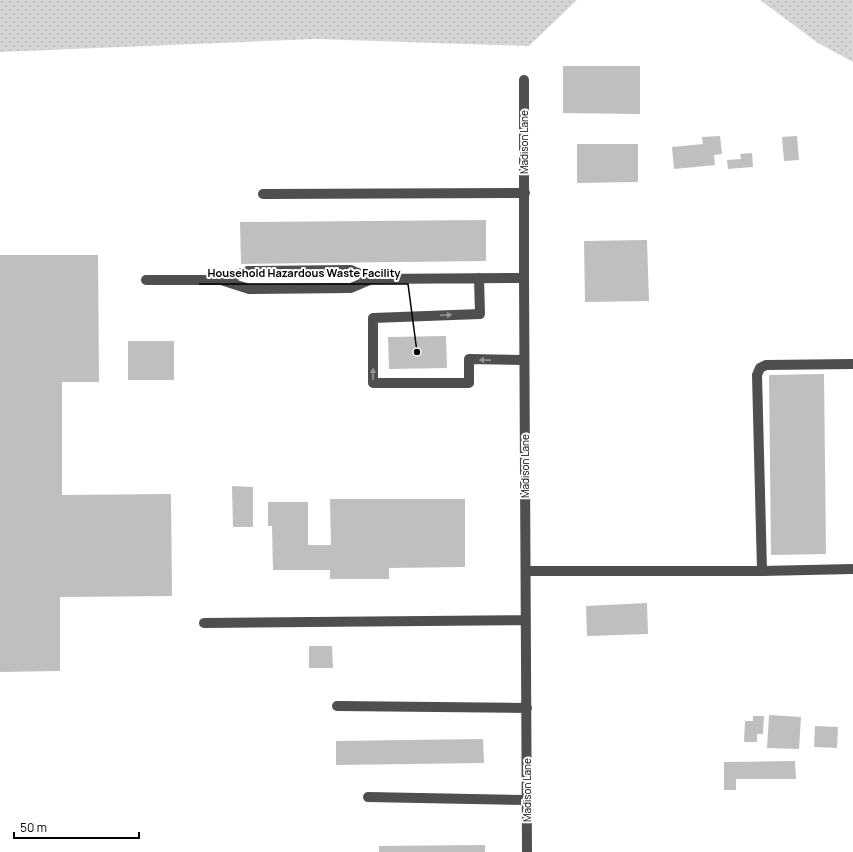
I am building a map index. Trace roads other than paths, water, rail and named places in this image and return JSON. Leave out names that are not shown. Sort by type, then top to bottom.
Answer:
[{"type":"street","name":"Madison Lane","points":[[524,80],[527,852]]},
{"type":"street","points":[[263,194],[524,193]]},
{"type":"street","points":[[221,280],[248,271],[351,270],[372,279]]},
{"type":"street","points":[[479,278],[480,314],[373,318],[373,383],[469,383],[469,360],[524,360]]},
{"type":"street","points":[[146,280],[221,280],[249,289],[351,288],[372,279],[524,278]]},
{"type":"street","points":[[762,571],[757,375],[760,368],[766,365],[853,364]]},
{"type":"street","points":[[526,571],[762,571],[853,569]]},
{"type":"street","points":[[204,623],[526,620]]},
{"type":"street","points":[[337,706],[527,708]]},
{"type":"street","points":[[368,797],[527,800]]},
{"type":"place","name":"Household Hazardous Waste Facility","points":[[417,352]]}]
